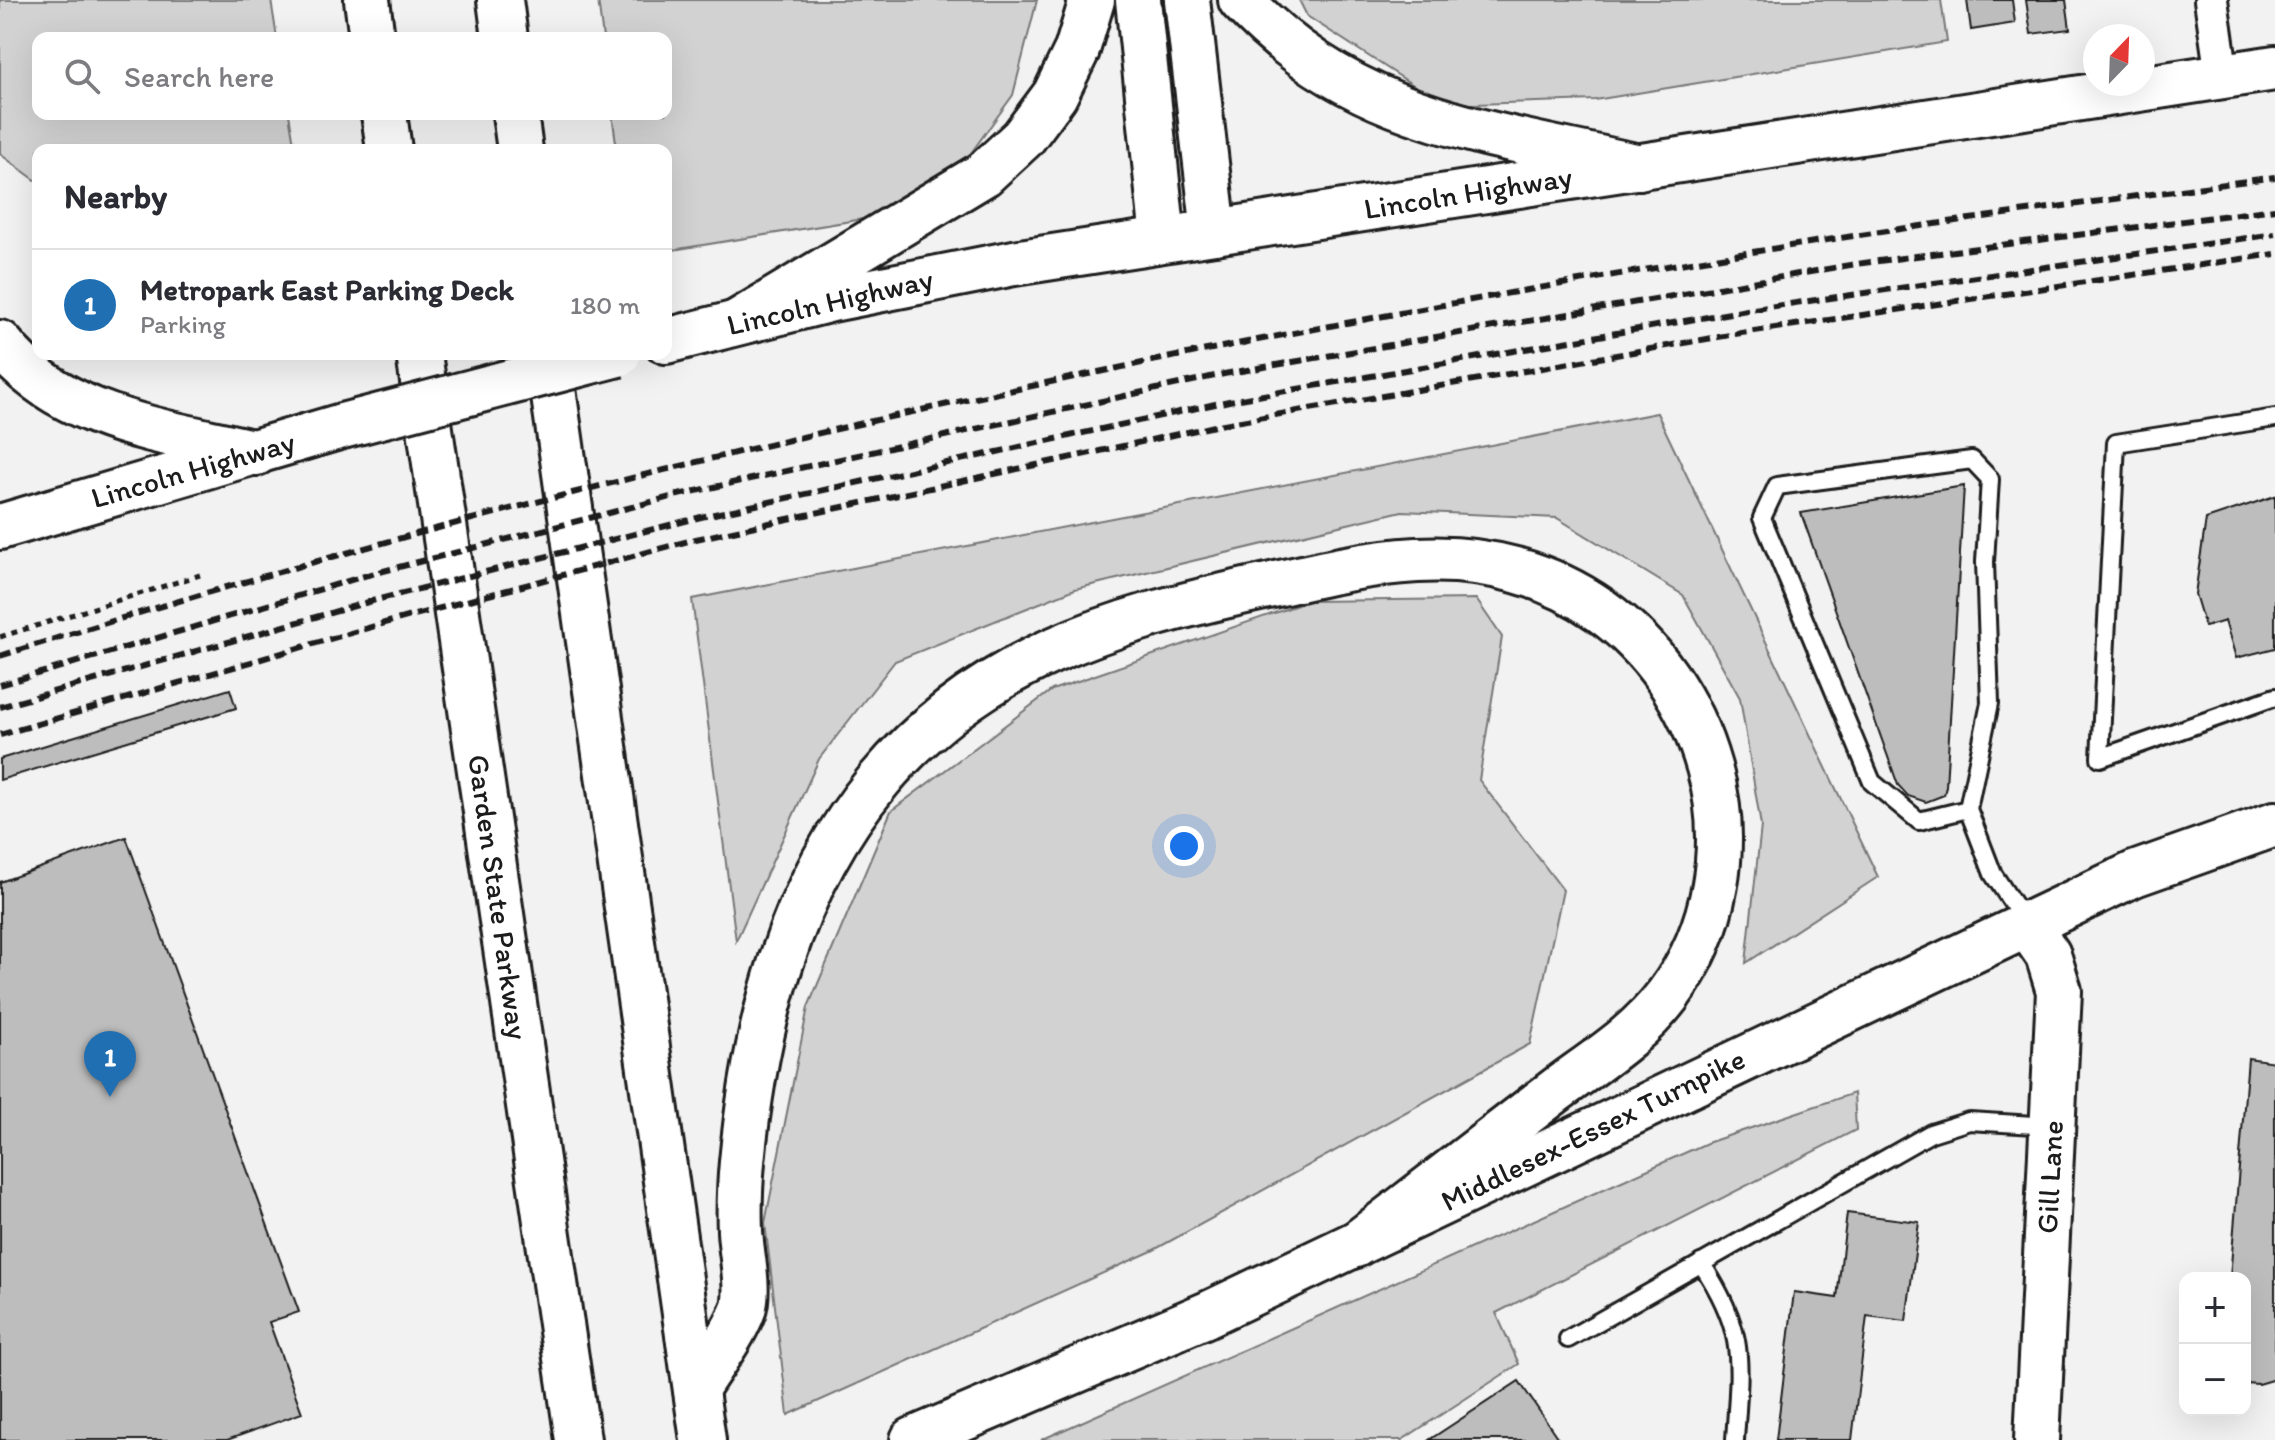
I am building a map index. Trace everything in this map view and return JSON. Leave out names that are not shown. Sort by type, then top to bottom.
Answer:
[{"type":"main road","points":[[367,0],[371,32]]},
{"type":"main road","points":[[500,0],[504,32]]},
{"type":"main road","points":[[738,322],[936,207],[1004,156],[1055,95],[1077,50],[1092,0]]},
{"type":"main road","points":[[1138,0],[1163,239]]},
{"type":"main road","points":[[1187,0],[1214,232]]},
{"type":"main road","points":[[1241,0],[1315,66],[1375,98],[1443,122],[1639,167]]},
{"type":"main road","name":"Lincoln Highway","points":[[672,339],[922,280],[1163,239],[2275,68]]},
{"type":"main road","points":[[385,120],[388,144]]},
{"type":"main road","points":[[516,120],[519,144]]},
{"type":"main road","points":[[0,343],[46,388],[94,412],[256,453]]},
{"type":"main road","name":"Garden State Parkway","points":[[420,360],[578,1440]]},
{"type":"main road","points":[[549,360],[703,1440]]},
{"type":"main road","name":"Lincoln Highway","points":[[0,527],[342,426],[595,360]]},
{"type":"main road","points":[[696,1389],[745,1306],[739,1221],[746,1126],[763,1027],[790,934],[827,855],[852,815],[909,747],[945,714],[1024,662],[1141,617],[1185,604],[1378,563],[1423,560],[1507,567],[1543,578],[1614,619],[1642,645],[1685,702],[1701,739],[1719,819],[1719,859],[1714,896],[1689,963],[1647,1021],[1355,1245]]},
{"type":"main road","name":"Middlesex-Essex Turnpike","points":[[913,1440],[1116,1357],[2134,874],[2275,824]]},
{"type":"main road","name":"Gill Lane","points":[[2026,923],[2048,955],[2059,991],[2037,1440]]},
{"type":"street","points":[[2211,0],[2222,76]]},
{"type":"lane","points":[[2275,418],[2116,443],[2100,758],[2275,697]]},
{"type":"lane","points":[[1968,809],[1919,821],[1872,782],[1762,518],[1777,486],[1972,460],[1990,479],[1985,562],[1990,703],[1968,809],[1993,874],[2026,923]]},
{"type":"lane","points":[[1568,1339],[1913,1141],[1950,1125],[1990,1120],[2052,1127]]},
{"type":"lane","points":[[1701,1263],[1723,1297],[1738,1341],[1740,1361],[1735,1440]]},
{"type":"path","points":[[0,637],[200,575]]},
{"type":"shaded area","points":[[0,0],[271,0],[276,32],[32,32],[32,120],[290,120],[294,144],[32,144],[32,178],[0,154]]},
{"type":"shaded area","points":[[598,0],[1037,0],[1013,95],[931,208],[672,250],[672,144],[616,144],[613,120],[672,120],[672,32],[602,32]]},
{"type":"shaded area","points":[[1299,0],[1941,0],[1947,42],[1595,100],[1444,105],[1307,16]]},
{"type":"shaded area","points":[[1657,413],[1878,877],[1746,963],[1761,826],[1740,698],[1683,595],[1557,518],[1402,511],[1075,589],[895,661],[819,759],[736,941],[692,599]]},
{"type":"shaded area","points":[[1476,599],[1502,637],[1479,780],[1563,890],[1530,1044],[1152,1251],[788,1415],[765,1223],[808,1007],[891,811],[1052,690],[1309,601]]},
{"type":"shaded area","points":[[1854,1093],[1856,1130],[1496,1313],[1519,1364],[1402,1440],[1041,1440],[1707,1143]]},
{"type":"building","points":[[1967,0],[2012,0],[2015,23],[1971,30]]},
{"type":"building","points":[[2026,0],[2066,0],[2070,29],[2031,34]]},
{"type":"building","points":[[1964,486],[1946,786],[1944,795],[1926,802],[1908,796],[1898,785],[1801,513]]},
{"type":"building","points":[[2275,496],[2275,648],[2236,658],[2225,621],[2205,627],[2195,594],[2206,519]]},
{"type":"building","points":[[230,689],[236,708],[0,780],[0,759]]},
{"type":"building","points":[[126,837],[299,1312],[269,1322],[302,1413],[227,1440],[0,1440],[0,882]]},
{"type":"building","points":[[2248,1058],[2275,1062],[2275,1379],[2251,1383],[2251,1272],[2230,1272]]},
{"type":"building","points":[[1847,1213],[1919,1222],[1906,1321],[1867,1316],[1852,1440],[1776,1440],[1794,1292],[1837,1298]]},
{"type":"building","points":[[1519,1381],[1559,1440],[1429,1440]]},
{"type":"railway","points":[[0,656],[217,590],[654,472],[1097,372],[1319,328],[1765,250],[2275,177]]},
{"type":"railway","points":[[0,685],[368,575],[678,495],[1224,374],[1856,264],[2275,209]]},
{"type":"railway","points":[[0,707],[372,601],[701,517],[1229,401],[1747,310],[2275,234]]},
{"type":"railway","points":[[0,735],[385,623],[696,539],[1224,424],[1741,333],[2275,254]]},
{"type":"place","name":"Metropark East Parking Deck","points":[[110,1097]]}]
